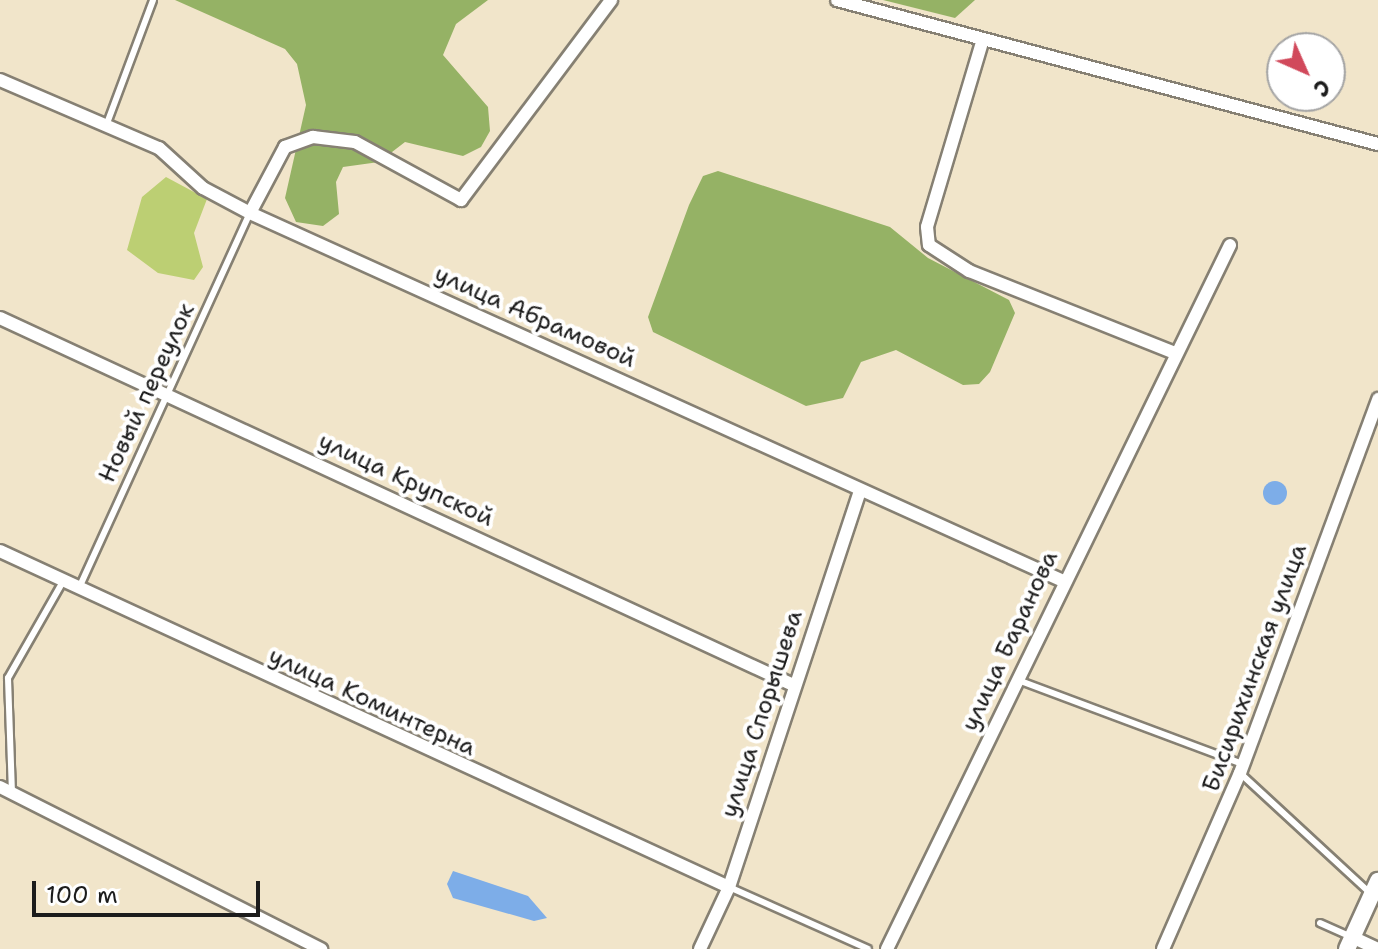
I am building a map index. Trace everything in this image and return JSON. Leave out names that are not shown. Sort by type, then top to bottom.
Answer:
[{"type":"street","points":[[250,213],[285,147],[313,137],[355,142],[461,200],[611,0]]},
{"type":"street","points":[[837,0],[1378,144]]},
{"type":"street","points":[[983,39],[927,227],[929,245],[969,271],[1175,353]]},
{"type":"street","name":"улица Абрамовой","points":[[0,80],[159,148],[203,188],[250,213],[1063,581]]},
{"type":"street","name":"улица Баранова","points":[[887,949],[1063,581],[1230,245]]},
{"type":"street","name":"улица Крупской","points":[[0,318],[793,685]]},
{"type":"street","name":"Бисирихинская улица","points":[[1163,949],[1242,768],[1378,399]]},
{"type":"street","name":"улица Спорышева","points":[[700,949],[729,887],[793,685],[860,490]]},
{"type":"street","name":"улица Коминтерна","points":[[0,551],[729,887]]},
{"type":"street","points":[[0,787],[321,949]]},
{"type":"street","points":[[1375,888],[1349,943],[1378,949]]},
{"type":"lane","points":[[106,126],[153,0]]},
{"type":"lane","name":"Новый переулок","points":[[79,588],[250,213]]},
{"type":"lane","points":[[12,795],[8,678],[64,580]]},
{"type":"lane","points":[[1017,680],[1242,768],[1375,888]]},
{"type":"lane","points":[[729,887],[868,949]]},
{"type":"lane","points":[[1320,923],[1349,943]]},
{"type":"green space","points":[[175,0],[488,0],[456,24],[443,55],[488,107],[490,131],[481,147],[463,156],[405,142],[379,162],[343,167],[336,182],[339,214],[323,226],[296,222],[285,198],[306,105],[297,64],[285,49]]},
{"type":"green space","points":[[883,0],[975,0],[955,18]]},
{"type":"green space","points":[[718,171],[890,227],[928,258],[1009,300],[1015,313],[990,372],[979,384],[963,385],[896,350],[861,362],[843,398],[806,406],[653,332],[648,317],[689,205],[703,176]]},
{"type":"green space","points":[[166,177],[207,199],[194,233],[203,267],[194,280],[158,273],[127,250],[142,197]]},
{"type":"water","points":[[1275,481],[1284,484],[1287,493],[1284,502],[1275,505],[1266,502],[1263,493],[1266,484]]},
{"type":"water","points":[[453,871],[528,896],[547,918],[534,921],[453,898],[447,884]]}]
